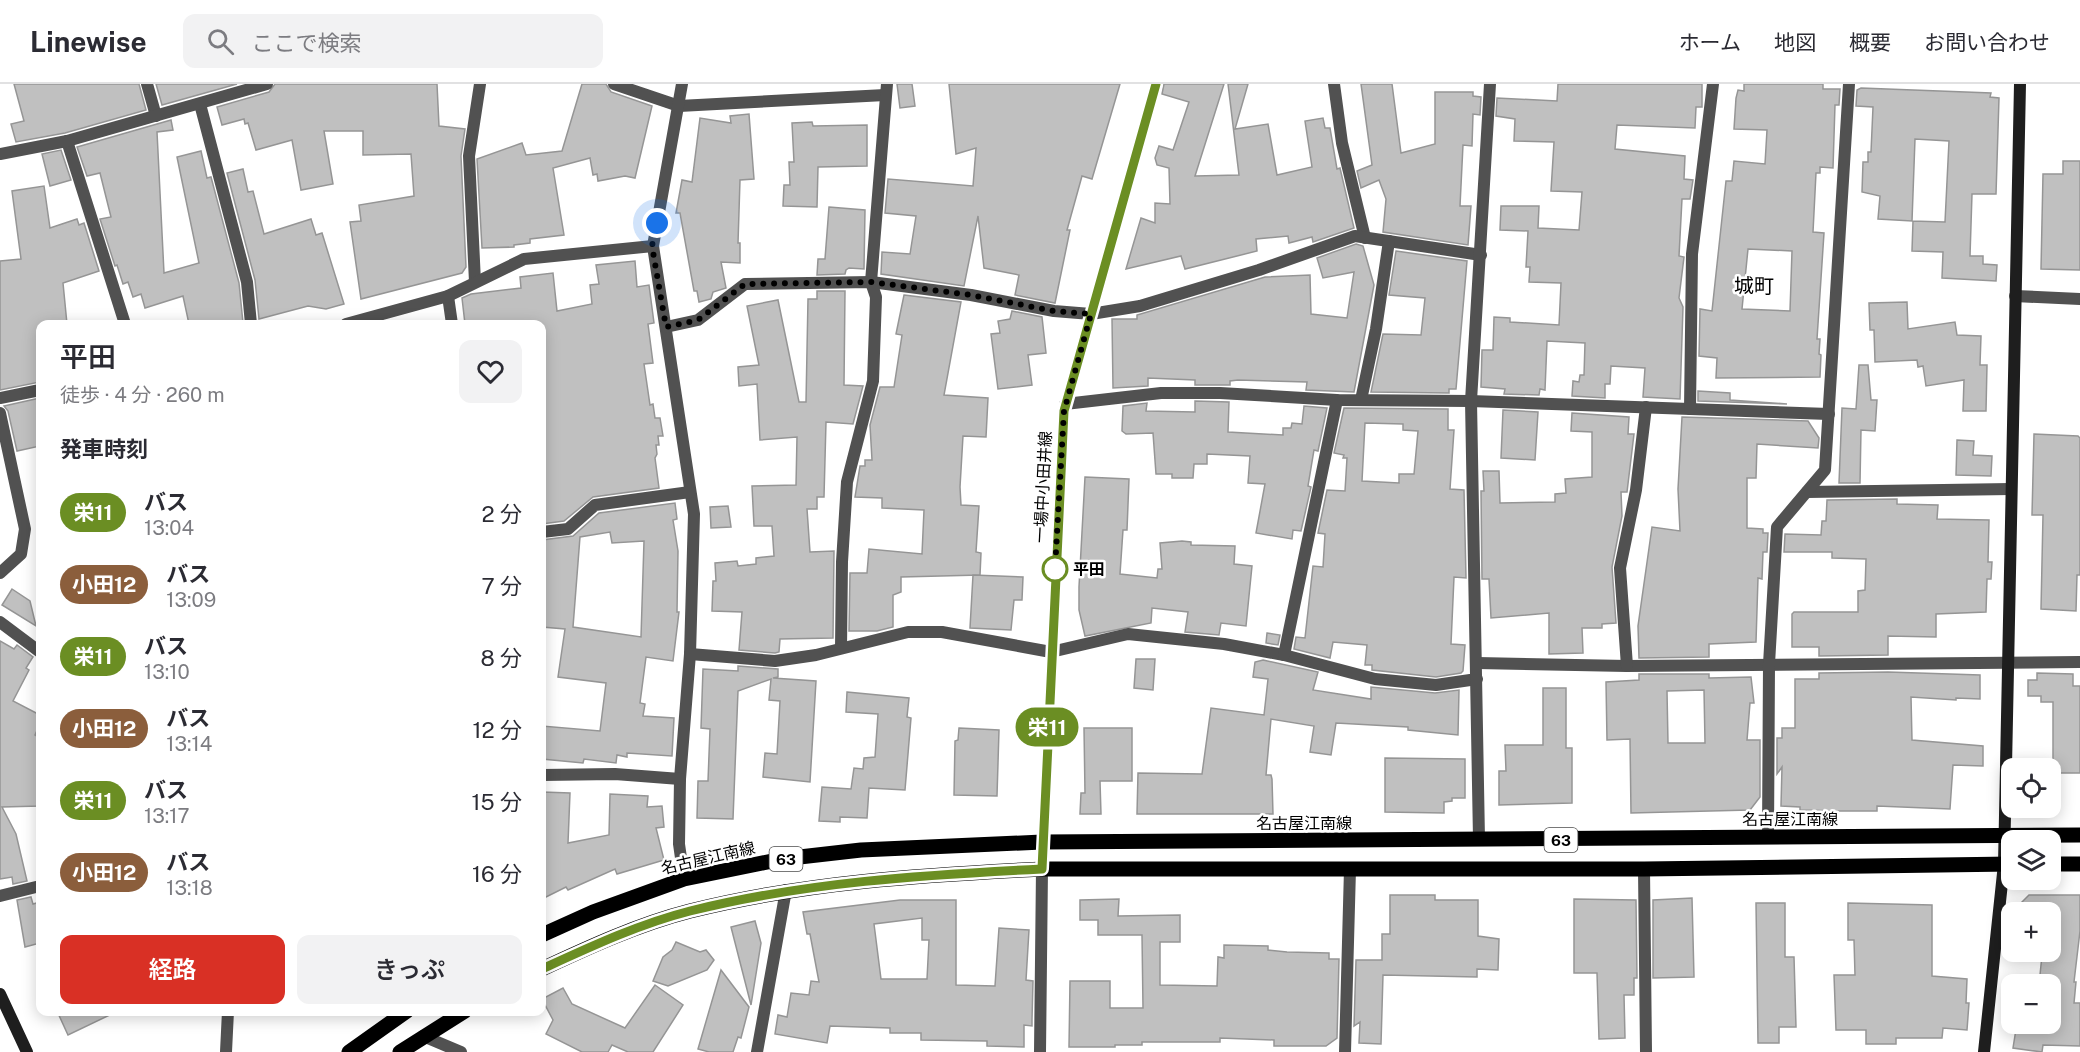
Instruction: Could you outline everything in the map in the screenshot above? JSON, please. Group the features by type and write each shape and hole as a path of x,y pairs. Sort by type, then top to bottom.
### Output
{"main road":[{"name":"名古屋江南線","path":"2061,836 2080,836"},
{"name":"名古屋江南線","path":"546,933 594,912 684,879 782,859 861,850 1042,842 2001,837"},
{"name":"63","path":"546,967 602,942 687,912 786,890 864,880 1042,869 1644,869 2001,864"},
{"path":"2061,864 2080,864"},
{"path":"349,1052 399,1016"},
{"path":"400,1052 457,1016"}],"street":[{"path":"147,84 156,116"},
{"path":"0,154 67,141 267,84"},
{"path":"475,282 469,156 480,84"},
{"path":"614,84 679,106 886,89 871,282 876,297 873,381 847,482 842,562 841,648"},
{"path":"682,84 652,246 694,514 690,654 680,779 679,844 684,879"},
{"name":"一場中小田井線","path":"1042,869 1065,404 1156,84"},
{"path":"1334,84 1342,143 1365,238"},
{"path":"1479,839 1471,401 1490,84"},
{"path":"1690,409 1692,254 1713,84"},
{"path":"1768,837 1769,664 1777,527 1825,470 1849,84"},
{"path":"2003,830 2020,84"},
{"path":"200,104 247,282 251,320"},
{"path":"67,141 124,320"},
{"path":"666,327 698,320 745,284 871,282 971,295 1054,311 1091,314 1140,306 1259,270 1355,236 1481,255"},
{"path":"1361,400 1376,329 1389,241"},
{"path":"361,320 448,296 524,259 652,246"},
{"path":"448,296 451,320"},
{"path":"2016,296 2080,299"},
{"path":"0,398 36,391"},
{"path":"1065,404 1161,393 1829,414"},
{"path":"1284,656 1337,399"},
{"path":"1627,666 1620,568 1636,490 1646,407"},
{"path":"0,413 25,529 21,554 0,573"},
{"path":"1807,492 2011,489"},
{"path":"546,532 568,529 595,506 690,492"},
{"path":"0,622 36,649"},
{"path":"690,654 775,661 816,656 908,632 942,632 1051,652 1128,634 1224,644 1284,656 1375,679 1436,686 1477,680"},
{"path":"1477,663 1627,666 2080,662"},
{"path":"546,775 615,774 680,779"},
{"path":"1040,1052 1042,869"},
{"path":"1345,1052 1350,869"},
{"path":"1644,869 1646,1052"},
{"path":"0,896 36,887"},
{"path":"757,1052 786,890"},
{"path":"1984,1052 2005,890"},
{"path":"0,994 27,1052"},
{"path":"226,1052 228,1016"},
{"path":"423,1036 461,1052"}],"building":[{"path":"14,84 139,84 146,110 65,133 16,142 11,124 24,121"},
{"path":"156,84 237,84 162,105"},
{"path":"275,84 437,84 439,126 465,129 461,156 466,267 462,273 361,299 350,222 361,221 359,205 414,196 411,154 363,155 363,131 324,131 333,184 301,190 292,140 256,150 248,123 245,124 244,119 222,125 217,107 269,92"},
{"path":"582,84 606,84 611,92 652,106 635,178 625,176 598,181 597,174 593,175 590,158 553,168 564,235 530,239 530,243 514,245 514,247 482,248 477,159 522,143 526,155 562,151"},
{"path":"897,84 912,84 915,106 900,108"},
{"path":"949,84 1120,84 1092,179 1082,176 1067,230 1070,230 1055,303 1015,295 1019,275 984,268 978,216 964,286 881,274 882,252 910,254 916,216 885,213 888,179 973,186 976,148 956,154"},
{"path":"1164,84 1224,84 1195,176 1239,175 1228,84 1248,84 1235,129 1268,124 1277,175 1312,167 1305,121 1323,118 1325,128 1330,128 1337,169 1340,168 1354,228 1313,242 1312,237 1289,243 1288,236 1256,239 1257,251 1185,269 1181,256 1126,269 1141,218 1155,223 1155,203 1170,204 1169,168 1157,165 1155,158 1159,146 1173,150 1189,102 1162,94"},
{"path":"1361,84 1392,84 1401,153 1435,144 1435,92 1473,92 1473,96 1481,97 1480,115 1473,114 1472,146 1463,145 1460,206 1471,206 1468,245 1383,232 1386,199 1379,180 1361,188 1357,171 1372,165"},
{"path":"1558,84 1702,84 1702,107 1696,107 1695,128 1617,125 1615,149 1685,156 1684,179 1693,180 1690,199 1682,199 1679,256 1684,257 1679,298 1683,307 1680,399 1643,397 1645,368 1611,366 1610,384 1605,384 1605,398 1572,396 1573,381 1579,382 1580,375 1584,375 1585,343 1547,341 1545,390 1540,389 1539,395 1504,394 1505,389 1481,387 1482,350 1493,350 1494,317 1510,318 1510,322 1559,325 1561,283 1529,282 1530,267 1526,267 1528,231 1500,230 1501,206 1539,206 1538,228 1579,230 1582,192 1551,191 1554,142 1514,141 1515,119 1496,116 1497,98 1557,101"},
{"path":"1744,84 1823,84 1823,89 1840,89 1839,105 1835,105 1833,168 1820,167 1820,173 1816,173 1813,232 1824,233 1817,339 1820,339 1820,377 1716,378 1717,358 1699,356 1700,309 1712,311 1726,181 1732,181 1734,161 1765,164 1767,130 1734,129 1738,90 1744,91","holes":["1748,249 1792,251 1790,311 1742,309"]},
{"path":"1861,88 1991,93 1990,97 1999,98 1996,194 1972,194 1970,256 1983,256 1983,264 1997,265 1996,281 1942,278 1943,252 1912,251 1913,221 1945,222 1949,141 1915,139 1912,221 1878,219 1880,196 1862,192 1863,162 1868,162 1868,152 1871,152 1873,107 1856,106 1857,90"},
{"path":"749,114 754,179 740,180 738,243 740,243 740,263 721,262 726,288 713,292 711,299 699,302 697,291 694,291 680,213 676,213 682,180 692,182 700,118 731,123 730,116"},
{"path":"171,120 173,130 157,132 164,273 199,263 177,157 201,151 207,178 211,177 239,283 243,320 188,320 183,296 145,308 141,294 133,297 128,282 123,284 117,265 115,266 100,219 111,217 100,173 87,176 77,147"},
{"path":"812,122 813,126 867,125 867,166 818,167 817,207 783,206 784,185 790,185 789,162 794,162 792,123"},
{"path":"61,150 71,180 50,186 42,154"},
{"path":"2063,161 2080,161 2080,270 2041,269 2043,174 2063,174"},
{"path":"243,169 248,192 253,191 264,234 311,219 316,235 322,233 344,304 326,309 308,306 259,319 255,280 227,173"},
{"path":"44,186 50,228 77,219 79,225 84,223 99,271 63,283 67,320 36,320 36,383 0,390 0,261 21,259 12,191"},
{"path":"829,207 865,210 864,269 849,268 845,274 817,275 818,259 825,259"},
{"path":"1356,244 1363,246 1374,285 1354,392 1306,390 1307,382 1238,380 1230,381 1230,385 1195,385 1195,380 1148,378 1148,386 1113,388 1112,319 1137,319 1137,315 1265,277 1310,275 1311,314 1347,318 1354,272 1323,278 1317,258"},
{"path":"1396,251 1467,261 1456,389 1449,389 1449,393 1371,392 1383,334 1421,335 1425,298 1389,295"},
{"path":"635,261 637,287 649,285 654,323 648,324 653,363 644,364 650,405 653,404 655,418 660,418 663,436 658,436 659,445 656,445 655,458 659,488 593,497 564,521 546,523 546,320 465,320 462,298 471,294 521,288 520,277 553,273 557,311 592,304 590,285 599,284 596,265"},
{"path":"817,291 845,291 844,385 863,386 853,424 826,422 824,497 817,497 817,509 807,509 810,552 834,551 833,638 780,639 779,652 775,653 739,650 742,612 712,611 713,581 716,581 715,563 737,561 738,566 756,564 756,558 774,556 772,526 754,526 752,486 796,485 797,437 760,440 757,384 739,386 738,367 759,365 747,306 778,300 799,402 806,402 808,299 817,299"},
{"path":"904,295 961,302 944,395 988,398 986,437 963,436 960,487 961,505 979,506 976,552 981,553 980,575 901,577 901,592 893,595 893,627 877,631 849,631 850,573 867,573 869,549 922,554 924,510 882,508 882,498 855,497 860,466 865,466 865,460 872,460 870,425 880,387 894,387 902,335 896,334"},
{"path":"1907,302 1908,329 1955,322 1957,335 1981,336 1980,365 1987,365 1986,411 1963,411 1964,380 1926,386 1923,366 1918,367 1917,360 1875,362 1874,330 1870,330 1869,303"},
{"path":"1012,311 1042,317 1046,353 1028,355 1032,385 998,389 991,334 1000,333 998,321 1010,319"},
{"path":"1859,365 1868,365 1871,400 1877,400 1875,431 1861,430 1860,483 1839,483 1842,408 1856,409"},
{"path":"1698,391 1730,393 1730,400 1787,404 1698,401"},
{"path":"36,399 36,447 17,451 8,411 4,406"},
{"path":"1195,401 1229,402 1228,432 1283,435 1283,428 1291,428 1292,423 1302,424 1304,406 1327,408 1318,451 1314,450 1308,486 1311,487 1301,531 1293,530 1292,539 1256,533 1265,484 1248,483 1250,456 1207,454 1207,464 1194,464 1193,478 1172,478 1172,474 1156,474 1153,433 1126,434 1122,431 1123,406 1147,403 1146,411 1195,412"},
{"path":"1344,408 1448,409 1448,430 1454,430 1450,489 1464,490 1466,578 1454,577 1451,644 1465,645 1461,673 1436,677 1372,670 1372,665 1365,665 1367,645 1333,642 1330,658 1294,649 1296,637 1305,638 1313,566 1323,567 1325,534 1318,533 1327,490 1345,491 1347,458 1334,453","holes":["1365,423 1403,424 1403,430 1418,431 1414,474 1399,474 1399,483 1362,481"]},
{"path":"1503,410 1538,412 1535,460 1501,458"},
{"path":"1572,413 1629,417 1628,434 1634,434 1627,492 1621,492 1622,516 1612,567 1616,623 1602,624 1602,628 1582,628 1583,653 1549,654 1549,613 1491,618 1489,579 1482,579 1481,491 1484,491 1483,471 1499,471 1500,503 1555,502 1555,494 1566,493 1565,479 1592,477 1592,432 1571,431"},
{"path":"1682,417 1808,421 1819,438 1818,448 1757,444 1756,478 1747,478 1747,528 1763,529 1763,533 1768,533 1767,552 1763,552 1762,579 1758,578 1756,642 1709,644 1709,657 1639,658 1638,626 1652,527 1680,531 1678,489"},
{"path":"2034,434 2078,436 2080,438 2080,575 2077,575 2076,611 2041,609 2043,515 2032,515"},
{"path":"1957,440 1974,441 1973,455 1992,456 1991,476 1956,475"},
{"path":"1085,477 1129,479 1127,530 1123,530 1120,574 1157,578 1158,569 1162,569 1160,543 1182,541 1191,542 1191,545 1235,546 1234,564 1252,566 1246,626 1221,623 1219,635 1185,632 1188,612 1152,608 1151,623 1085,636 1079,610 1079,587"},
{"path":"1897,499 1897,504 1938,505 1937,519 1989,520 1988,562 1992,562 1991,579 1987,579 1986,612 1936,614 1936,637 1888,636 1888,655 1819,656 1819,647 1792,647 1792,614 1794,612 1858,612 1858,591 1865,590 1866,559 1832,558 1832,552 1784,552 1785,534 1821,535 1822,521 1826,521 1827,500"},
{"path":"675,503 677,519 673,520 678,551 677,612 679,612 673,661 646,657 640,703 645,704 643,716 674,718 672,756 627,753 627,757 617,755 616,763 584,759 583,763 546,759 546,726 600,731 606,683 558,677 565,629 546,627 546,539 573,536 599,513","holes":["610,532 612,543 644,541 641,637 573,627 580,537"]},
{"path":"728,506 731,527 711,528 710,507"},
{"path":"973,575 1023,577 1022,600 1014,600 1011,630 970,628"},
{"path":"12,589 30,601 36,626 2,605"},
{"path":"1267,633 1280,635 1278,645 1266,643"},
{"path":"0,641 14,649 17,645 33,657 26,668 29,670 13,701 36,713 36,806 2,807 16,834 27,881 13,884 12,877 0,879"},
{"path":"1136,659 1155,659 1153,690 1134,688"},
{"path":"1263,660 1318,672 1313,690 1371,699 1371,687 1435,693 1459,690 1458,735 1408,730 1408,727 1336,723 1331,755 1310,752 1314,726 1271,719 1266,775 1271,775 1272,779 1273,814 1137,814 1138,773 1202,774 1211,708 1264,715 1268,679 1253,677 1255,662"},
{"path":"738,666 778,669 778,677 773,678 816,681 810,782 763,777 765,753 777,754 780,701 769,700 771,679 738,691 733,819 697,818 698,781 708,781 710,729 701,728 703,669 738,671"},
{"path":"1888,672 1980,675 1980,699 1911,697 1912,740 1983,746 1983,766 1953,765 1950,809 1877,806 1877,811 1839,811 1800,810 1800,807 1781,806 1782,767 1777,774 1777,738 1782,738 1782,728 1795,728 1795,679 1819,679 1819,673"},
{"path":"2037,673 2073,674 2073,686 2080,686 2080,773 2061,773 2061,758 2053,758 2053,702 2041,702 2041,696 2028,696 2028,680 2037,680"},
{"path":"1639,674 1709,674 1709,678 1751,677 1754,703 1750,703 1747,740 1760,740 1760,797 1750,810 1631,813 1630,739 1607,740 1606,682 1639,680","holes":["1704,690 1705,743 1668,743 1667,691"]},
{"path":"1543,688 1566,688 1566,748 1572,748 1572,803 1499,805 1499,771 1506,771 1505,745 1543,745"},
{"path":"847,692 909,698 907,717 911,718 905,790 869,788 867,818 840,817 840,822 819,821 822,787 851,789 854,768 863,769 864,758 875,757 878,714 846,712"},
{"path":"959,728 999,730 997,796 954,795 955,741 958,740"},
{"path":"1084,728 1132,728 1132,781 1100,781 1101,814 1080,814 1081,793 1085,793"},
{"path":"1385,758 1465,759 1465,798 1452,798 1452,801 1444,802 1444,813 1385,812"},
{"path":"546,792 570,793 568,843 609,835 610,794 648,796 647,807 662,806 664,827 656,828 664,860 617,874 615,869 568,890 566,887 546,897"},
{"path":"1390,895 1435,895 1435,900 1478,900 1478,936 1499,939 1498,970 1477,969 1477,977 1383,975 1381,1044 1359,1043 1360,1022 1354,1026 1356,960 1382,960 1382,934 1390,934"},
{"path":"2029,895 2080,895 2080,931 2074,1003 2080,1003 2080,1046 2043,1045 2042,1052 2013,1048 2015,1034 2061,1034 2061,974 2040,974 2041,962 2061,962 2061,902 2022,902"},
{"path":"31,897 33,904 36,903 36,944 25,947 17,900"},
{"path":"1692,898 1694,977 1653,978 1653,900"},
{"path":"1119,899 1118,916 1180,915 1180,942 1160,942 1160,985 1217,986 1218,957 1224,958 1224,945 1268,946 1268,950 1329,953 1329,959 1339,959 1337,1038 1326,1046 1274,1046 1274,1040 1220,1038 1220,1042 1142,1042 1142,1045 1115,1045 1115,1047 1069,1047 1070,981 1110,981 1110,1008 1143,1008 1142,935 1098,935 1098,920 1080,920 1080,900"},
{"path":"1574,899 1636,900 1637,978 1634,978 1634,995 1624,995 1625,1038 1599,1039 1597,973 1574,973"},
{"path":"900,900 956,900 956,985 995,986 999,928 1029,930 1026,980 1033,981 1032,1026 1024,1025 1024,1047 987,1046 987,1041 921,1040 921,1033 890,1033 890,1028 830,1026 827,1043 775,1034 778,1015 787,1017 791,993 809,995 811,981 819,982 810,934 807,934 803,912","holes":["922,918 922,940 929,940 927,979 881,979 874,924"]},
{"path":"1756,903 1785,903 1785,957 1794,957 1796,1027 1779,1027 1779,1043 1758,1043"},
{"path":"1848,903 1932,905 1932,976 1967,979 1966,1003 1969,1003 1967,1030 1943,1028 1942,1038 1896,1038 1896,1044 1866,1044 1866,1030 1836,1030 1834,975 1855,975 1854,940 1848,940"},
{"path":"755,921 761,943 751,1005 731,927"},
{"path":"676,942 700,952 706,950 714,960 707,970 668,986 653,981 663,957 672,950"},
{"path":"721,970 749,1007 741,1038 738,1037 733,1052 709,1052 698,1049"},
{"path":"655,985 683,1005 653,1052 628,1052 612,1045 608,1052 582,1052 546,1034 553,1020 546,1007 546,997 563,988 572,1004 625,1028"},
{"path":"59,1016 108,1016 68,1035"}],"bus line":[{"name":"栄11","path":"546,967 602,942 687,912 786,890 864,880 1042,869 1046,747 1064,411 1156,84"}],"place":[{"name":"平田","path":"1055,569"}],"district":[{"name":"城町","path":"1754,286"}],"route":[{"path":"657,223 652,246 666,327 698,320 745,284 871,282 971,295 1054,311 1091,314 1064,411 1055,569"}]}
